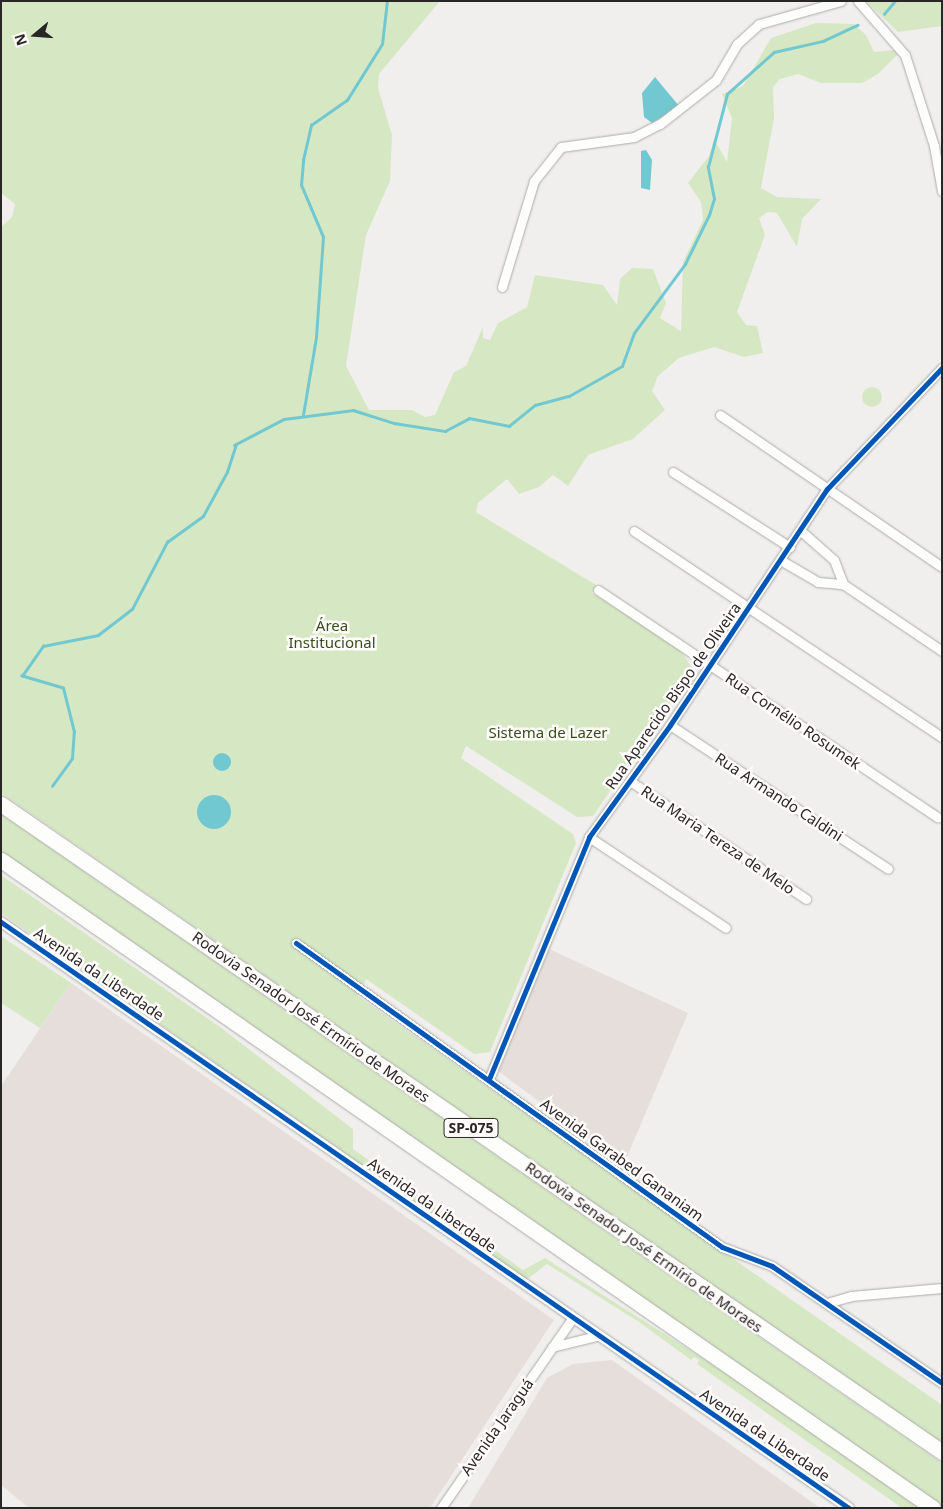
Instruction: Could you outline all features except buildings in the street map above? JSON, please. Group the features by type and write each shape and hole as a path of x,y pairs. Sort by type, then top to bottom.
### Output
{"highway":[{"name":"Rodovia Senador José Ermírio de Moraes","path":"1,804 942,1452"},
{"path":"1,860 934,1508"}],"street":[{"path":"502,287 534,181 561,147 634,137 660,124 716,80 738,44 759,24 841,1"},
{"path":"858,1 906,55 934,146 941,185"},
{"name":"Rua Aparecido Bispo de Oliveira","path":"489,1079 589,837 670,725 801,532 827,490 942,368"},
{"path":"720,415 942,567"},
{"path":"673,472 790,547"},
{"path":"634,531 942,737"},
{"path":"801,532 834,560 843,584"},
{"path":"782,560 818,582 843,584 942,652"},
{"name":"Rua Cornélio Rosumek","path":"598,590 938,818"},
{"name":"Rua Armando Caldini","path":"670,725 888,869"},
{"name":"Rua Maria Tereza de Melo","path":"630,781 806,899"},
{"path":"589,837 726,928"},
{"name":"Avenida da Liberdade","path":"1,922 571,1320 849,1508"},
{"name":"Avenida Garabed Gananiam","path":"296,943 722,1247 764,1261 942,1382"},
{"path":"827,1303 851,1296 942,1288"},
{"name":"Avenida Jaraguá","path":"441,1508 571,1320"},
{"path":"552,1347 596,1336"}],"shaded area":[{"path":"549,949 688,1013 624,1164 498,1071"},
{"path":"71,983 554,1320 430,1508 29,1508 1,1485 1,1086"},
{"path":"612,1360 820,1508 468,1508 547,1378 573,1364"}],"green space":[{"path":"1,1 440,1 379,74 378,88 392,135 390,181 366,235 346,366 369,410 412,410 425,417 435,415 454,372 466,366 483,327 483,338 490,340 498,323 527,307 535,275 603,285 617,305 620,279 632,268 653,269 666,303 660,318 681,331 683,262 703,220 701,202 688,183 709,156 714,139 727,162 732,118 722,94 743,86 771,38 816,23 854,24 866,35 874,52 895,50 897,55 878,74 862,83 821,83 798,74 780,79 773,87 774,118 761,188 777,197 821,199 802,219 797,247 777,213 768,212 759,218 765,235 737,312 746,325 757,326 763,353 744,357 714,347 679,358 658,376 652,391 665,410 633,439 588,455 568,486 553,475 539,487 519,494 507,479 478,503 476,512 596,585 592,593 680,649 693,670 593,816 577,817 466,746 461,758 573,834 576,843 490,1052 474,1054 366,979 358,996 942,1405 942,1444 1,793 1,227 12,217 15,204 1,193"},
{"path":"866,1 942,1 942,26 898,32"},
{"path":"868,387 876,387 882,393 882,401 876,407 868,407 862,401 862,393"},
{"path":"1,814 942,1463 942,1506 1,854"},
{"path":"1,875 220,1027 353,1129 353,1149 523,1270 545,1258 729,1375 919,1508 902,1508 697,1364 699,1360 694,1357 691,1360 639,1322 547,1264 526,1280 1,913"},
{"path":"1,936 71,983 40,1028 1,1003"}],"water":[{"path":"655,77 679,106 652,123 644,117 642,93"},
{"path":"646,150 652,160 650,190 641,188 641,151"},
{"path":"222,753 228,756 231,762 228,768 222,771 216,768 213,762 216,756"},
{"path":"214,795 226,800 231,812 226,824 214,829 202,824 197,812 202,800"}],"waterway":[{"path":"303,415 316,337 323,237 301,185 303,160 311,125 347,100 382,44 387,1"},
{"path":"884,14 895,1"},
{"path":"234,445 284,419 353,410 394,423 445,431 469,418 509,426 535,405 569,396 622,366 634,333 685,264 709,215 714,199 708,167 727,94 774,52 823,41 858,25"},
{"path":"52,786 72,758 74,732 63,688 22,676 43,646 98,635 132,609 167,542 203,516 227,472 236,444"}],"cycle path":[{"path":"489,1079 589,837 670,725 827,489 942,368"},
{"path":"1,922 849,1508"},
{"path":"296,943 722,1247 772,1266 942,1383"}],"park label":[{"name":"Área Institucional","path":"332,634"},
{"name":"Sistema de Lazer","path":"548,733"}]}
